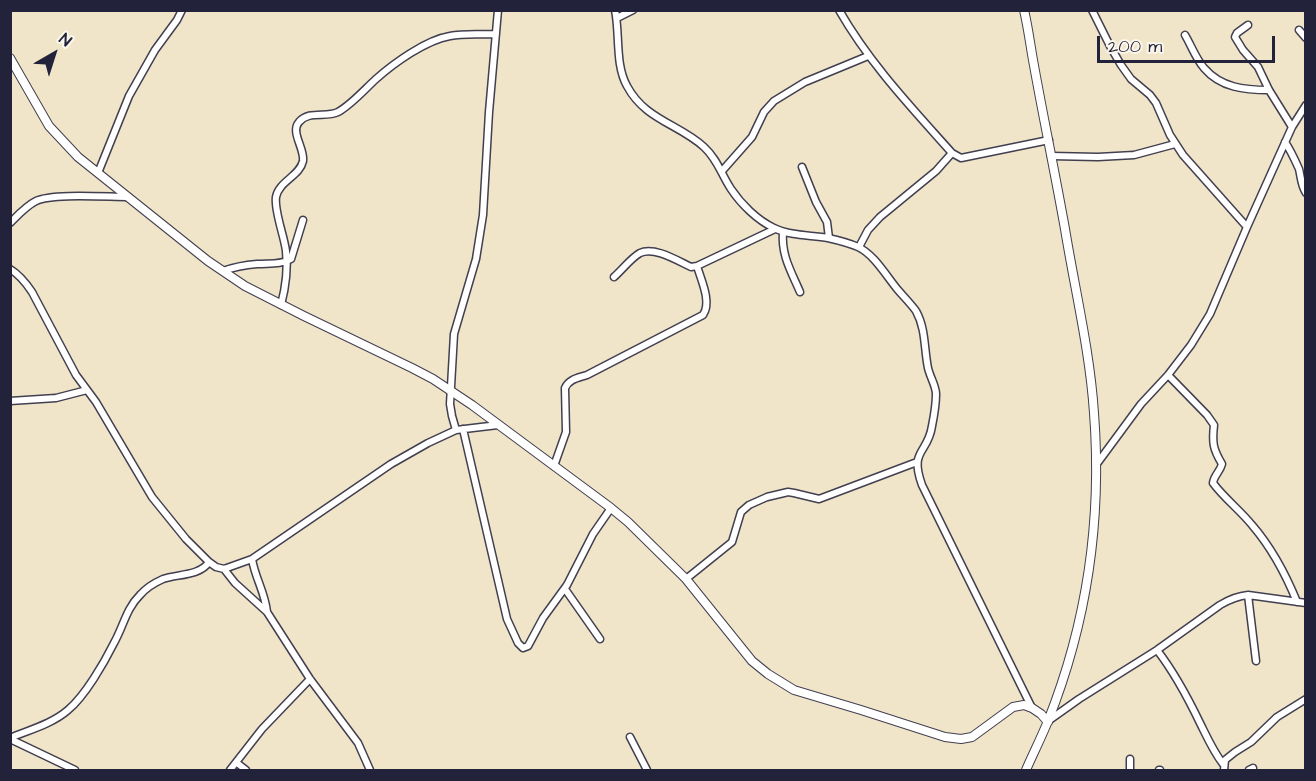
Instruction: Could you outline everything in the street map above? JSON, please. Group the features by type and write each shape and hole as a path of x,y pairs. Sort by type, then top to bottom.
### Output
{"main road":[{"path":"1024,10 1090,378 1096,465 1094,527 1088,575 1074,641 1048,722 1026,771"},
{"path":"10,58 49,126 78,157 127,197 199,254 245,286 412,368 451,392 611,508 686,579 752,661 768,674 794,690 961,740 972,737 1013,707 1024,705 1032,708 1048,722"}],"street":[{"path":"98,173 129,96 155,50 182,10"},
{"path":"498,10 483,215 476,260 454,334 451,392 452,416 459,429 507,618 518,644 523,648 528,646 543,618 565,589 593,534 611,508"},
{"path":"615,10 621,71 633,96 646,110 689,135 704,147 714,157 730,188 744,205 766,224 783,231 828,238 859,247 868,253 915,310 924,332 928,369 936,393 932,428 930,436 919,453 918,473 1032,708"},
{"path":"617,18 633,10"},
{"path":"839,10 851,32 879,71 952,153 961,158 1049,140"},
{"path":"1092,10 1121,65 1131,79 1156,103 1175,144 1247,227"},
{"path":"1248,25 1235,37 1258,67 1292,127"},
{"path":"1299,30 1305,38"},
{"path":"281,304 287,272 286,252 276,203 279,189 302,164 303,157 296,131 297,124 310,115 336,113 395,63 438,39 452,35 496,34"},
{"path":"1185,34 1203,67 1223,84 1244,90 1269,90"},
{"path":"722,171 752,137 764,112 774,101 806,82 868,56"},
{"path":"1096,465 1141,404 1168,375 1191,345 1210,314 1285,142 1305,105"},
{"path":"1285,142 1299,169 1305,193"},
{"path":"1052,156 1134,155 1175,144"},
{"path":"859,247 868,231 880,217 936,171 952,153"},
{"path":"802,167 827,222 828,238"},
{"path":"10,223 24,209 38,200 61,196 127,197"},
{"path":"223,271 259,264 285,263 294,254 303,220"},
{"path":"614,277 639,254 651,251 691,267 697,266 775,229"},
{"path":"783,231 784,254 800,292"},
{"path":"554,466 566,432 565,388 567,384 703,315 706,311 706,297 697,266"},
{"path":"10,269 18,273 32,292 75,375 96,402 152,497 186,539 208,562 216,567 224,569 252,559 391,464 428,443 459,429 498,425"},
{"path":"1168,375 1207,414 1214,425 1212,438 1214,448 1222,464 1213,483 1253,526 1276,560 1297,602"},
{"path":"10,401 56,398 87,390"},
{"path":"686,579 732,542 741,513 749,505 767,497 788,492 819,499 917,462"},
{"path":"252,559 266,598 267,612"},
{"path":"10,739 51,721 75,703 102,664 116,640 129,608 140,594 162,580 203,569 208,562"},
{"path":"224,569 235,583 267,612 310,679 358,743 370,771"},
{"path":"565,589 600,639"},
{"path":"1248,595 1256,661"},
{"path":"1048,722 1231,598 1248,595 1305,603"},
{"path":"1157,650 1177,681 1224,767"},
{"path":"230,771 262,729 310,679"},
{"path":"1224,767 1224,760 1256,738 1277,717 1305,699"},
{"path":"630,737 648,771"},
{"path":"10,739 75,771"},
{"path":"1130,759 1130,771"},
{"path":"237,763 246,771"}]}
